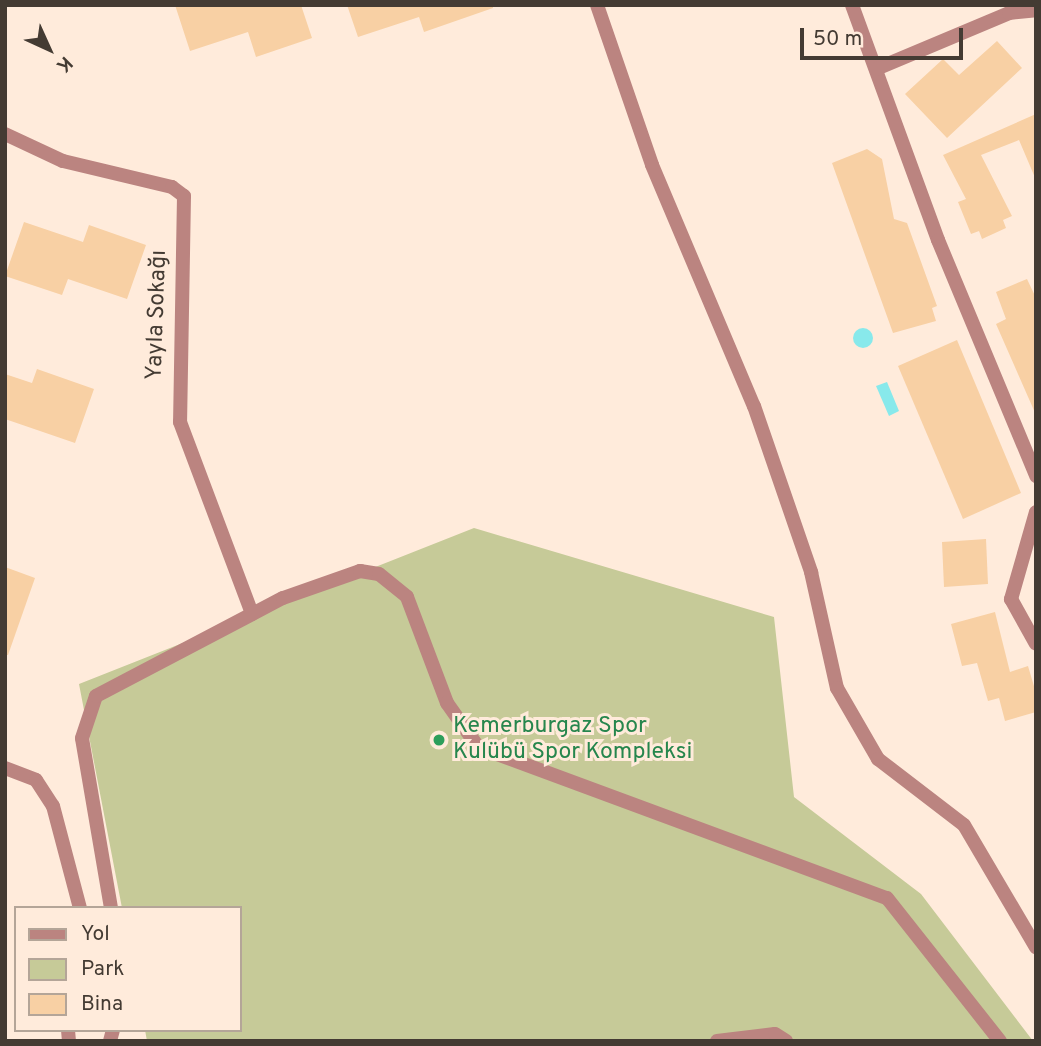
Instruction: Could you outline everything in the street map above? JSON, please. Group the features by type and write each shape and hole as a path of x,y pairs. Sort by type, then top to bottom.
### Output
{"street":[{"path":"597,5 652,165 754,406 811,572 837,688 878,759 964,825 1036,947"},
{"path":"852,5 943,253 1036,476"},
{"path":"876,69 1009,13 1036,10"},
{"name":"Yayla Sokağı","path":"5,134 63,161 172,187 184,196 180,422 252,614"},
{"path":"1036,512 1011,599 1036,644"},
{"path":"111,906 82,737 88,711 108,685 252,614 360,571 379,574 407,597 447,704 478,747 887,898 1000,1041"},
{"path":"5,768 36,780 53,806 79,906"},
{"path":"717,1041 775,1034 786,1041"}],"green space":[{"name":"Kemerburgaz Spor Kulübü Spor Kompleksi","path":"474,528 774,617 794,797 921,894 1033,1041 147,1041 145,1032 242,1032 242,906 122,906 79,684"}],"water":[{"path":"863,328 870,331 873,338 870,345 863,348 856,345 853,338 856,331"},
{"path":"887,382 899,411 889,416 876,386"}],"building":[{"path":"175,5 301,5 312,38 256,57 248,32 190,51"},
{"path":"347,5 493,5 493,8 424,32 419,17 358,37"},
{"path":"997,41 1022,68 947,138 905,94 943,59 959,75"},
{"path":"1036,114 1036,180 1019,140 981,155 1012,216 1003,220 1006,228 982,239 979,231 971,234 958,202 966,199 943,155"},
{"path":"867,149 882,159 894,219 907,223 937,306 932,308 936,321 893,333 832,163"},
{"path":"24,222 83,242 89,225 146,245 127,299 68,279 62,295 5,276"},
{"path":"1027,279 1036,298 1036,415 996,324 1006,319 996,292"},
{"path":"957,340 1021,493 963,519 898,366"},
{"path":"37,369 94,389 75,443 5,419 5,374 32,383"},
{"path":"986,539 988,584 944,587 942,542"},
{"path":"5,567 35,578 8,655 5,655"},
{"path":"995,612 1010,672 1028,666 1036,693 1036,712 1005,721 999,698 988,701 977,663 962,666 951,624"}],"place":[{"name":"Kemerburgaz Spor Kulübü Spor Kompleksi","path":"439,740"}]}
